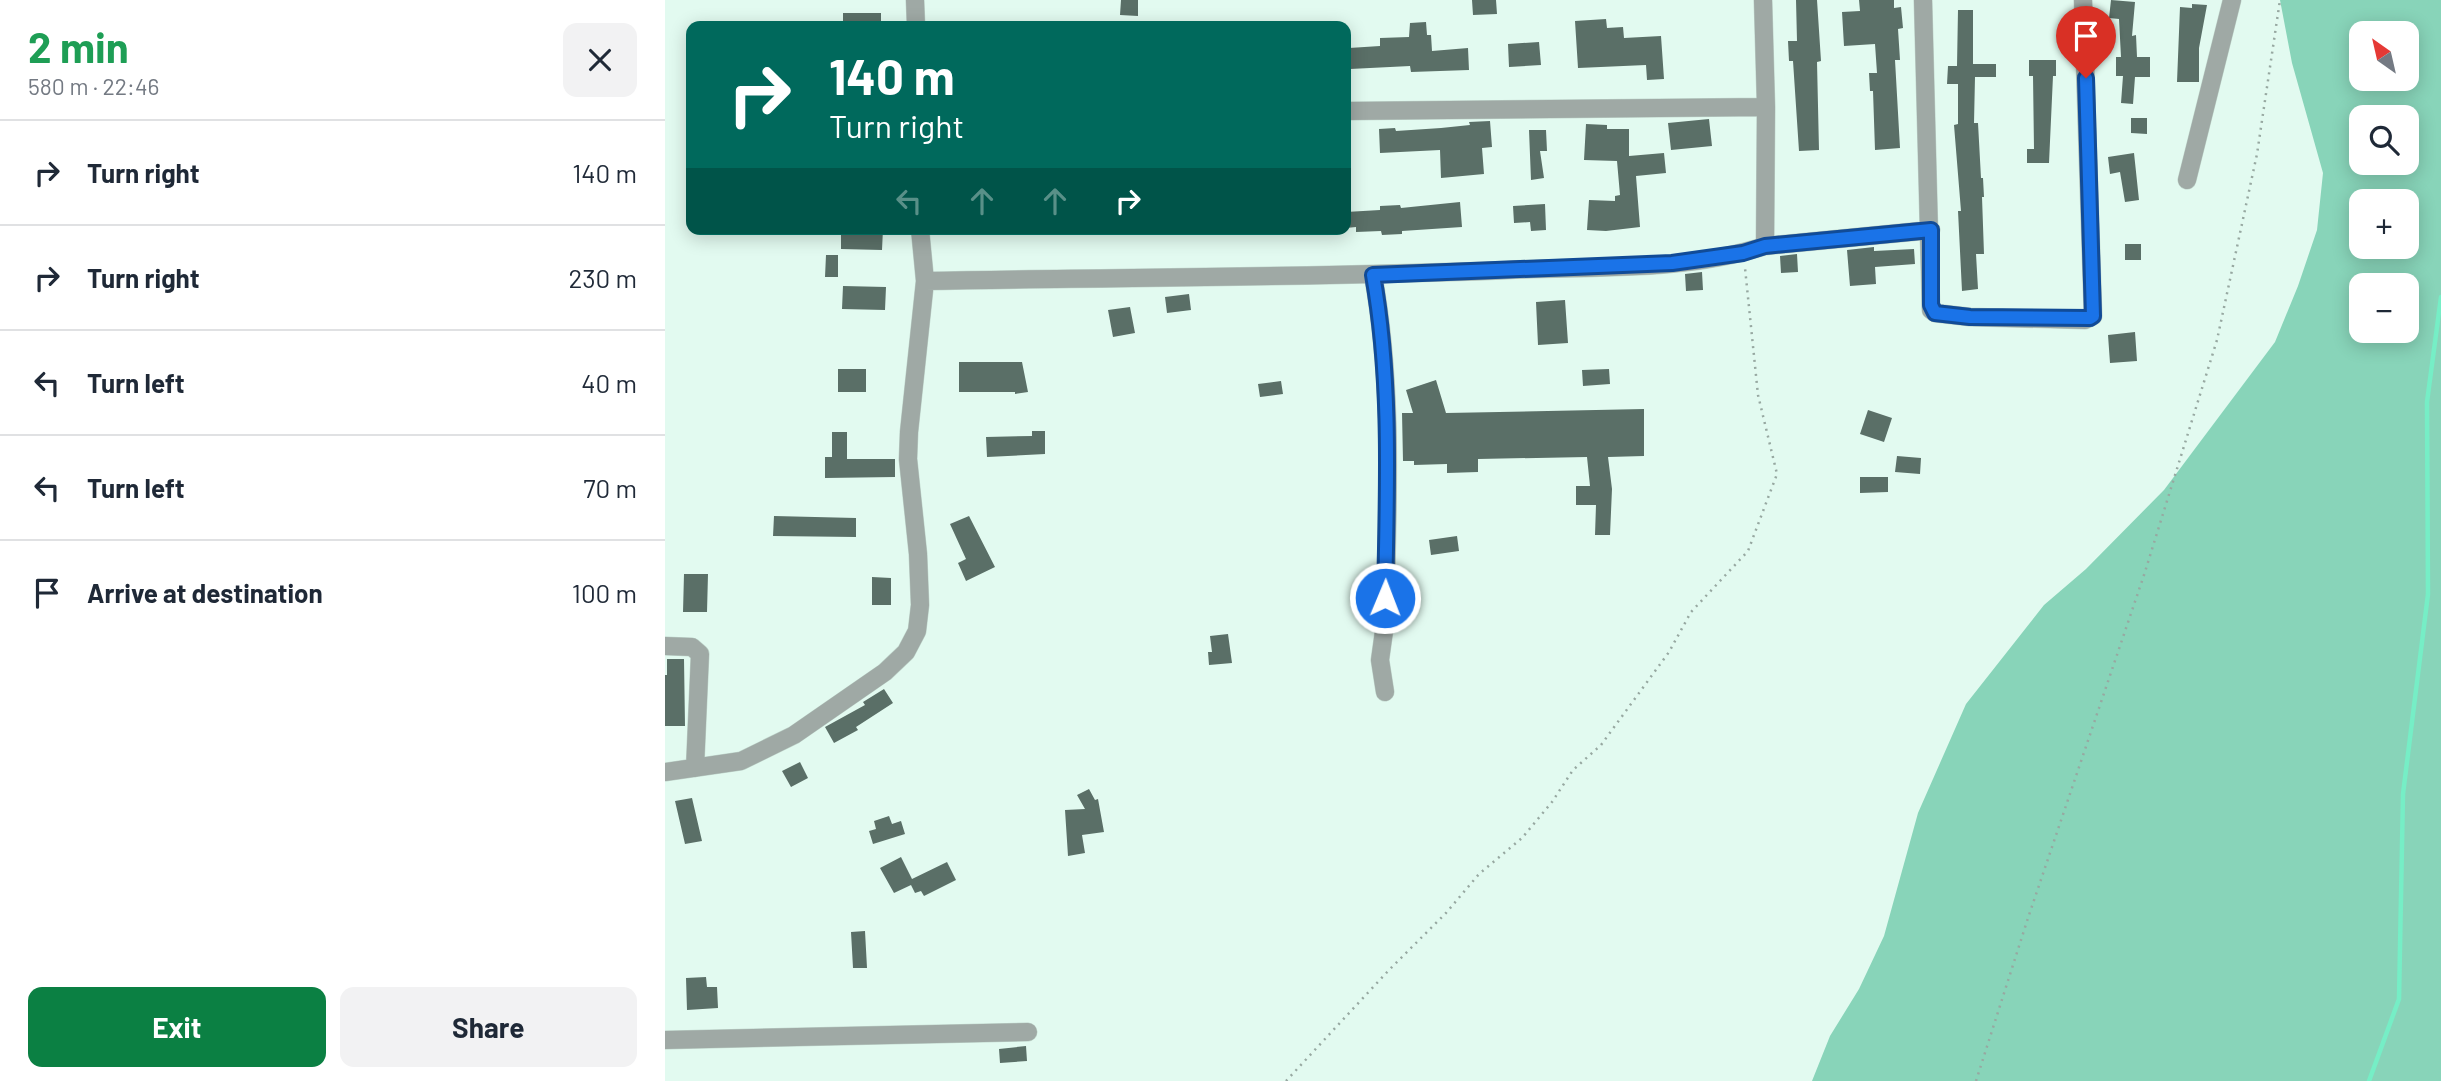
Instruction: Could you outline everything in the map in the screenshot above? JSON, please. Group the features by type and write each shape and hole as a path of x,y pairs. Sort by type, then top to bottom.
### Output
{"street":[{"path":"915,0 916,21"},
{"path":"1763,0 1766,107 1765,246"},
{"path":"1923,0 1931,305 1935,313 1970,317 2085,320 2093,316 2083,0"},
{"path":"2187,180 2232,0"},
{"path":"1351,111 1766,107"},
{"path":"925,281 1373,275 1655,264 1743,253 1765,246 1931,230"},
{"path":"665,772 741,761 794,735 885,672 906,652 917,631 920,605 918,554 908,445 925,281 921,235"},
{"path":"1373,275 1380,314 1386,388 1385,624 1380,660 1385,692"},
{"path":"665,646 692,647 700,654 695,768"},
{"path":"665,1041 1028,1032"}],"path":[{"path":"1976,1081 2144,575 2217,340 2257,154 2280,0"},
{"path":"1286,1081 1446,913 1479,874 1522,838 1552,802 1573,770 1601,745 1669,652 1691,612 1748,551 1777,474 1758,395 1743,253"}],"green space":[{"path":"2280,0 2441,0 2441,1081 1812,1081 1830,1036 1859,989 1884,936 1918,813 1966,704 2044,605 2086,569 2164,490 2275,342 2317,230 2323,173 2292,63"}],"building":[{"path":"1121,0 1138,0 1138,16 1120,15"},
{"path":"1472,0 1496,0 1497,14 1473,15"},
{"path":"1796,0 1817,0 1821,61 1817,62 1819,150 1799,151 1793,61 1789,61 1788,41 1797,41"},
{"path":"1859,0 1894,0 1894,8 1901,7 1903,28 1898,29 1900,60 1895,60 1900,148 1875,150 1873,91 1870,91 1869,73 1877,73 1875,44 1844,46 1842,12 1860,11"},
{"path":"2111,0 2135,2 2132,36 2136,35 2137,57 2150,57 2150,77 2135,77 2133,104 2121,103 2123,76 2116,76 2116,57 2121,57 2119,19 2109,18"},
{"path":"2192,4 2207,5 2199,48 2199,82 2177,82 2180,7 2192,8"},
{"path":"1958,10 1973,10 1973,64 1996,64 1996,77 1975,77 1974,123 1978,123 1983,178 1984,254 1976,254 1978,289 1962,291 1958,211 1961,211 1954,125 1958,124 1958,84 1947,84 1948,66 1957,66"},
{"path":"843,13 881,13 881,21 843,21"},
{"path":"1606,19 1607,28 1623,27 1624,38 1661,36 1664,79 1647,80 1646,65 1578,68 1575,21"},
{"path":"1426,22 1427,35 1431,35 1432,51 1468,48 1469,70 1411,72 1410,66 1351,69 1351,48 1380,46 1380,38 1409,37 1410,23"},
{"path":"1539,42 1541,65 1509,67 1508,44"},
{"path":"2029,60 2056,60 2049,163 2027,163 2027,149 2034,149 2033,76 2029,76"},
{"path":"2131,118 2147,118 2147,134 2131,133"},
{"path":"1709,119 1712,146 1671,150 1668,123"},
{"path":"1490,121 1492,147 1482,148 1484,174 1441,178 1440,150 1380,153 1379,129 1395,128 1396,131 1441,128"},
{"path":"1586,124 1607,125 1607,129 1629,129 1629,156 1664,153 1666,173 1636,176 1640,227 1587,230 1589,200 1615,201 1615,196 1620,195 1617,161 1584,160"},
{"path":"1529,130 1546,130 1547,151 1540,151 1544,178 1531,180"},
{"path":"2134,153 2139,200 2125,202 2120,172 2110,174 2108,157"},
{"path":"1460,202 1462,227 1382,235 1381,231 1356,232 1356,227 1351,228 1351,212 1380,210 1380,206 1400,205 1401,208"},
{"path":"1545,204 1546,230 1531,231 1530,222 1514,223 1513,206"},
{"path":"841,235 883,235 882,250 841,249"},
{"path":"2125,244 2141,244 2141,260 2125,260"},
{"path":"1874,247 1874,251 1914,249 1915,264 1875,267 1876,284 1850,286 1847,250"},
{"path":"1797,254 1798,272 1781,273 1780,256"},
{"path":"826,255 838,255 838,277 825,277"},
{"path":"1702,272 1703,290 1686,291 1685,274"},
{"path":"843,286 886,287 885,310 842,309"},
{"path":"1189,294 1191,310 1167,313 1165,297"},
{"path":"1565,300 1568,343 1538,345 1536,302"},
{"path":"1130,307 1135,333 1113,337 1108,310"},
{"path":"2135,332 2137,361 2110,363 2108,335"},
{"path":"959,362 1022,362 1028,392 959,392"},
{"path":"838,369 866,369 866,392 838,392"},
{"path":"1609,369 1610,384 1583,386 1582,370"},
{"path":"1436,380 1446,413 1644,409 1644,456 1608,457 1612,489 1610,535 1595,535 1596,505 1576,505 1576,486 1590,486 1587,457 1478,459 1478,472 1447,473 1447,464 1414,465 1414,461 1403,461 1402,413 1413,413 1406,390"},
{"path":"1281,381 1283,394 1260,397 1258,384"},
{"path":"1868,410 1892,418 1884,442 1860,434"},
{"path":"1032,431 1045,431 1045,454 987,457 986,437 1032,436"},
{"path":"832,432 847,432 847,459 895,459 895,477 825,478 825,457 832,457"},
{"path":"1897,456 1921,458 1920,474 1895,472"},
{"path":"1860,477 1888,477 1888,492 1860,493"},
{"path":"774,516 856,518 856,537 773,536"},
{"path":"969,516 995,567 966,581 958,563 966,559 950,524"},
{"path":"1457,536 1459,551 1431,555 1429,540"},
{"path":"684,574 708,574 707,612 683,612"},
{"path":"872,577 891,578 891,605 872,605"},
{"path":"1228,634 1232,663 1209,665 1208,652 1212,652 1210,636"},
{"path":"667,659 684,659 685,726 665,726"},
{"path":"884,689 893,703 856,727 858,730 834,743 825,727 865,705 863,702"},
{"path":"800,762 808,778 791,787 782,771"},
{"path":"1089,789 1095,800 1098,799 1104,832 1082,835 1085,853 1068,856 1065,810 1085,809 1077,795"},
{"path":"692,798 702,841 685,844 675,801"},
{"path":"889,816 892,824 901,821 905,834 873,844 869,831 876,829 874,821"},
{"path":"901,857 912,879 947,862 956,880 924,896 921,891 915,893 911,885 894,893 880,868"},
{"path":"865,931 867,968 853,968 851,932"},
{"path":"706,977 707,987 717,987 718,1008 687,1010 686,978"},
{"path":"1026,1046 1027,1061 1000,1063 999,1049"}],"waterway":[{"path":"2369,1081 2399,999 2403,794 2428,594 2427,402 2441,297"}],"route":[{"path":"1385,598 1386,388 1380,314 1373,275 1655,264 1743,253 1765,246 1931,230 1931,310 1935,313 1970,317 2085,320 2093,316 2086,78"}]}
